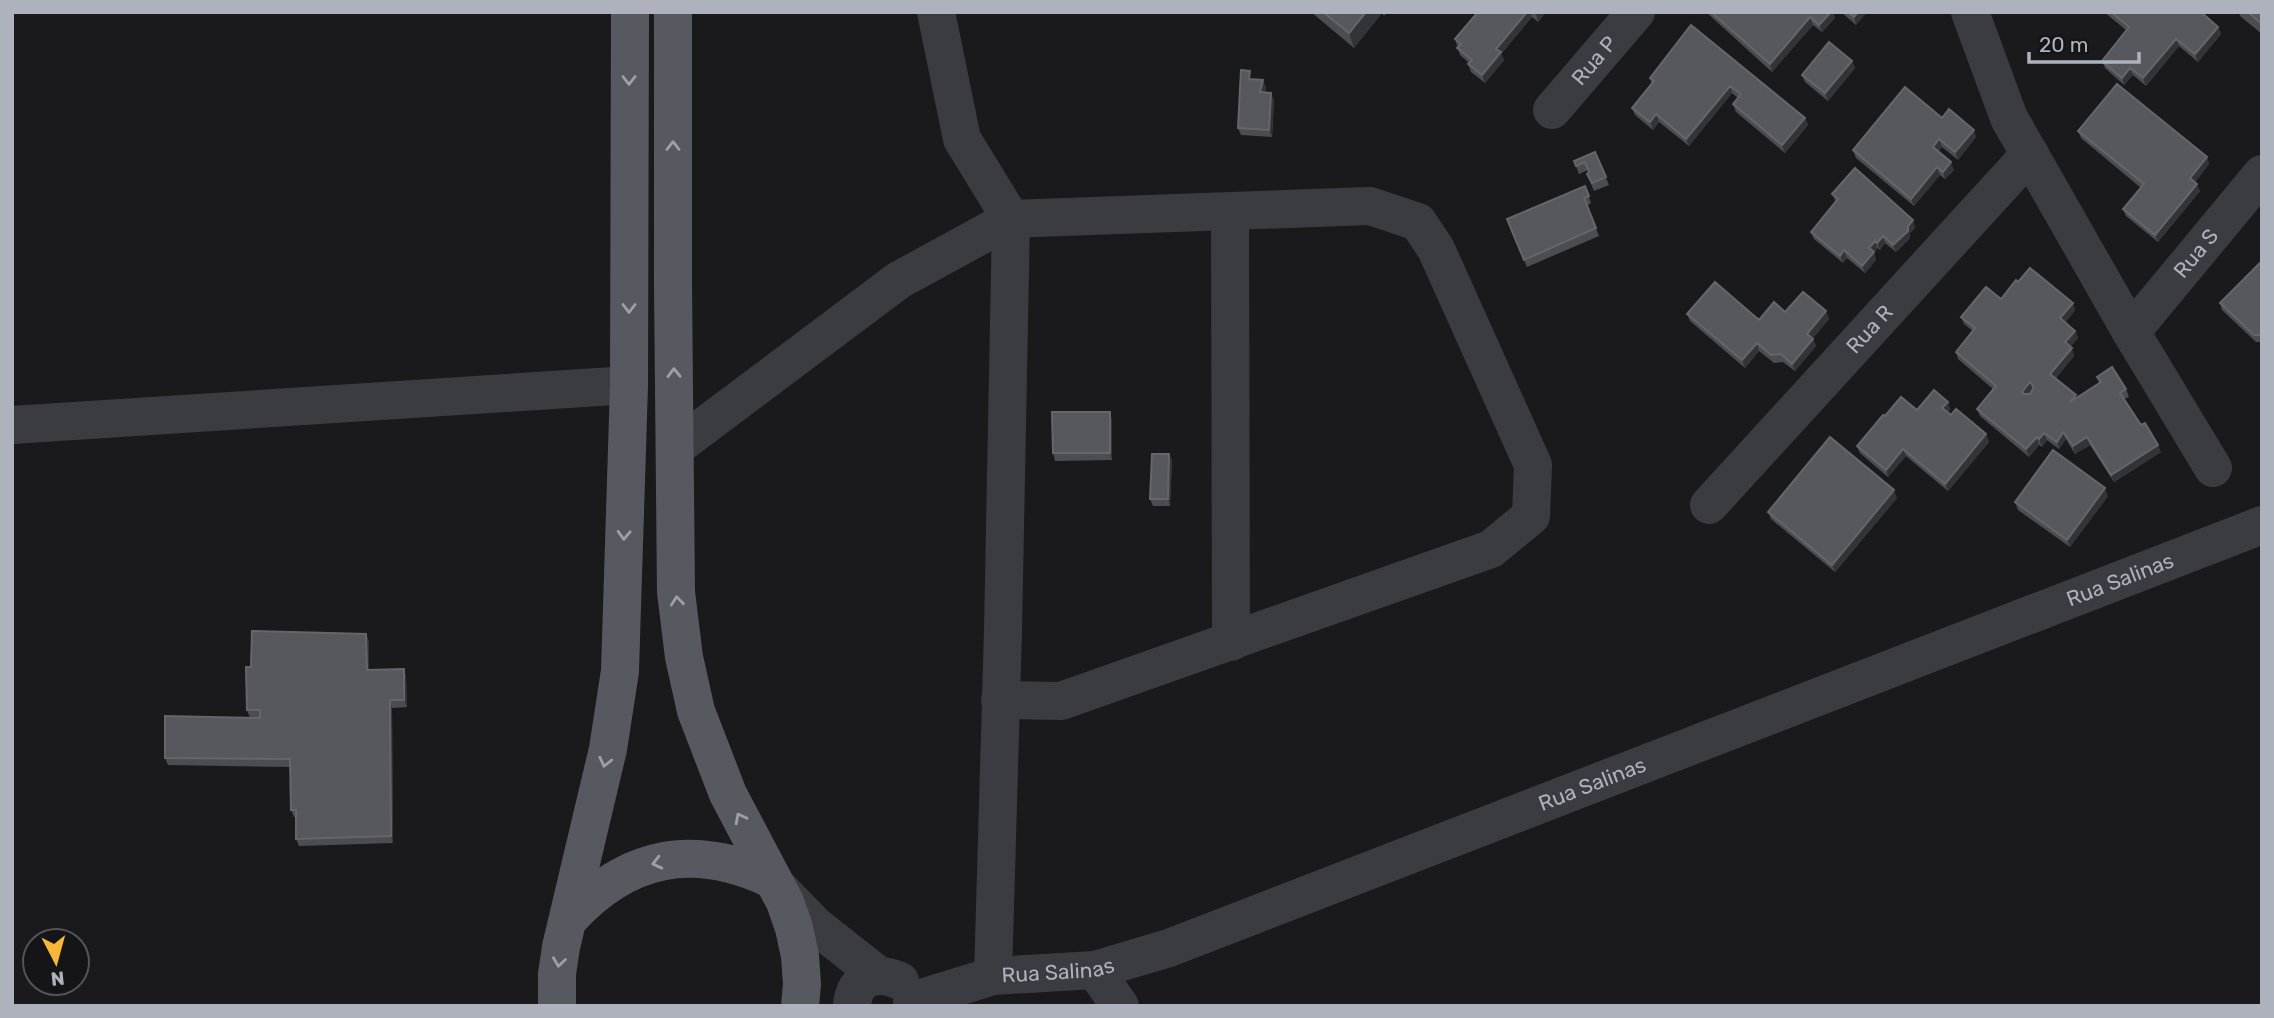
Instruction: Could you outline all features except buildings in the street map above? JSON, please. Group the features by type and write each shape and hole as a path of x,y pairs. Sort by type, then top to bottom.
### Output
{"main road":[{"path":"557,1006 557,974 608,749 620,671 629,385 630,12"},
{"path":"673,12 676,592 684,657 696,712 728,794 785,902 794,928 800,956 800,1006"},
{"path":"568,920 586,899 609,882 662,861 689,858 718,860 771,878"}],"street":[{"path":"936,12 962,139 1011,219 993,976"},
{"name":"Rua P","path":"1552,110 1636,12"},
{"path":"1970,12 2009,118 2131,332 2213,468"},
{"name":"Rua R","path":"1709,505 2030,154"},
{"name":"Rua S","path":"2131,332 2262,174"},
{"path":"675,448 899,280 1011,219 1370,206 1418,222 1436,249 1533,465 1531,516 1491,549 1231,642 1061,701 1000,701"},
{"path":"1230,211 1231,642"},
{"path":"12,425 629,385"},
{"name":"Rua Salinas","path":"912,1003 993,976 1095,970 1182,943 2262,525"},
{"path":"771,878 816,926 878,975"},
{"path":"1095,970 1119,1006"},
{"path":"852,1006 857,986 878,975 901,981 908,990 912,1003"}]}
